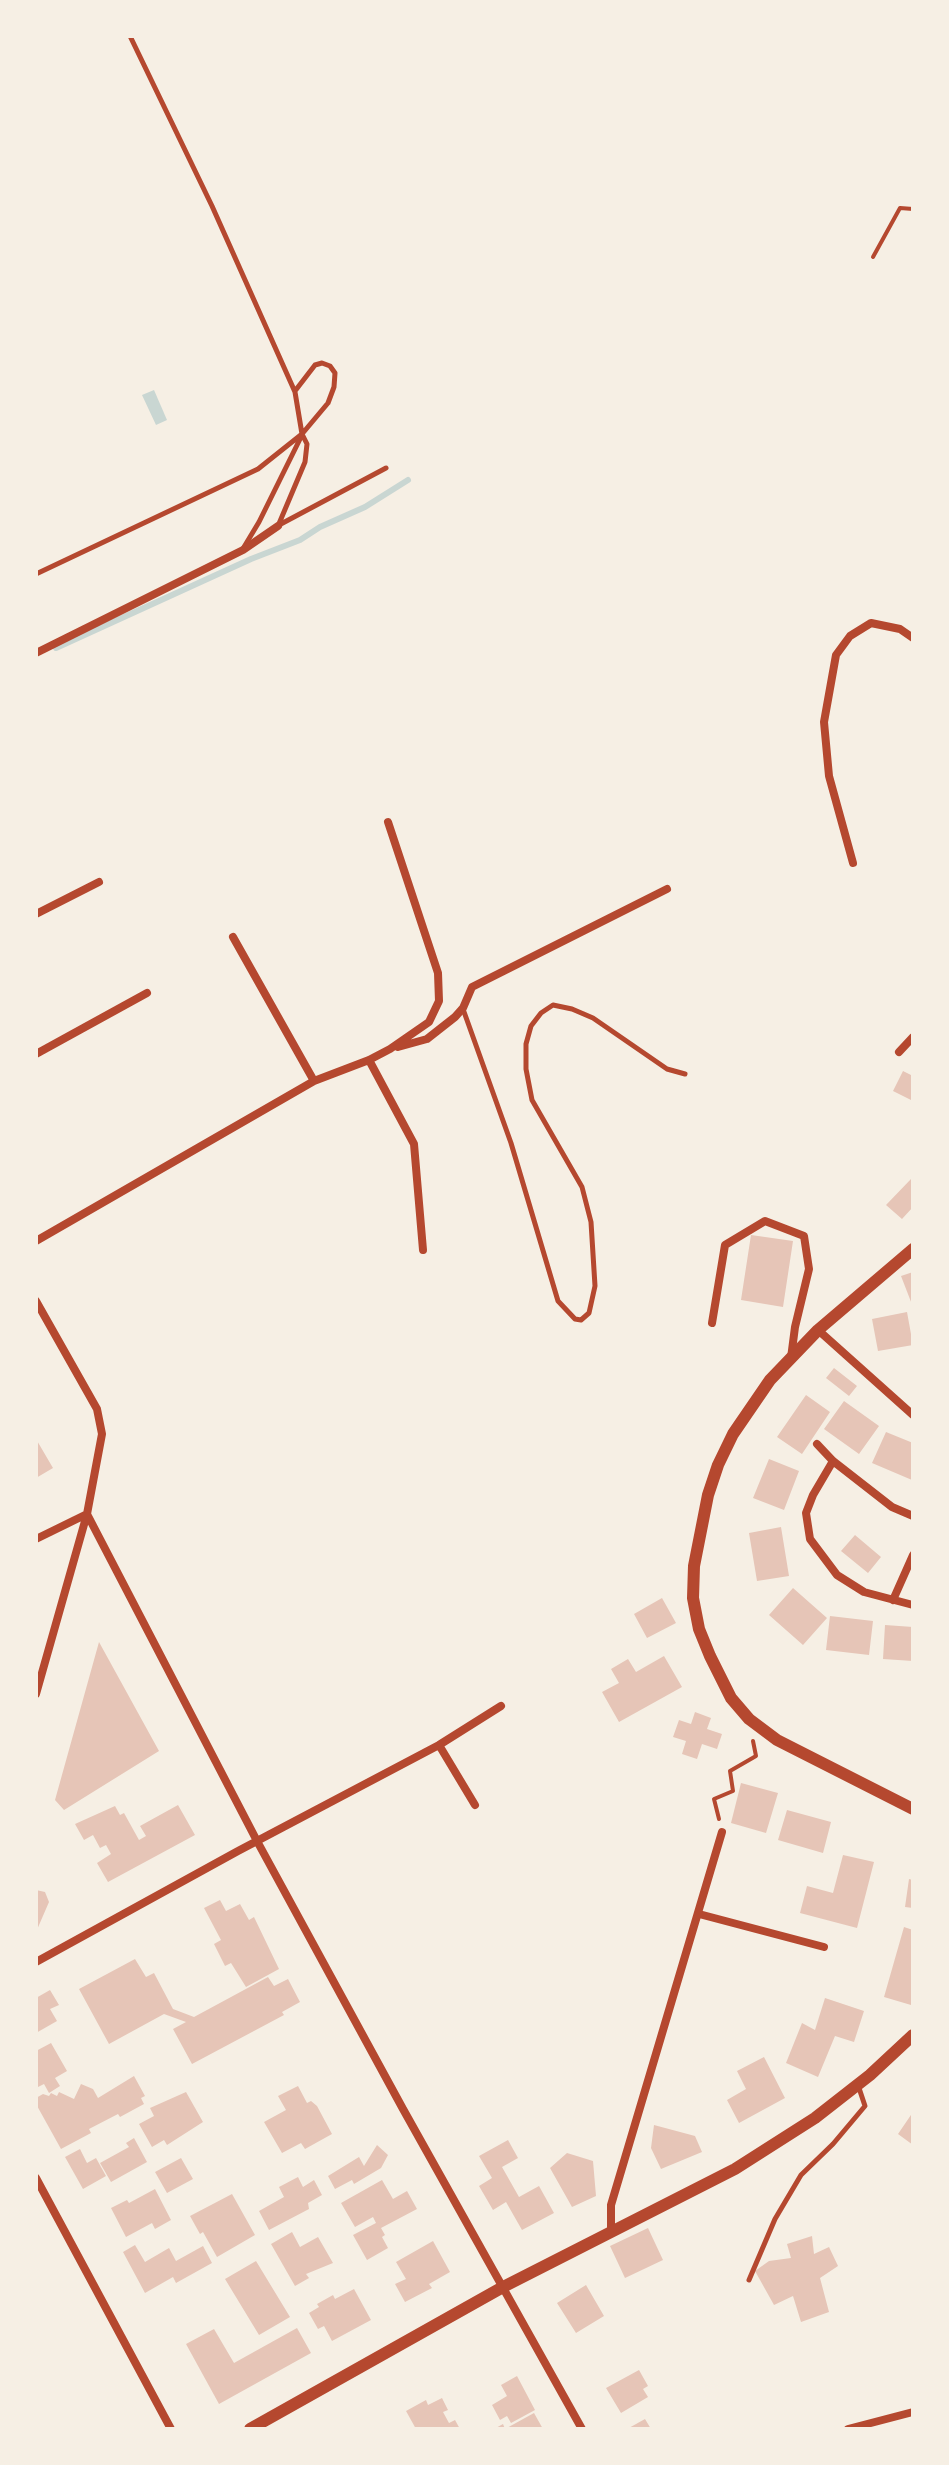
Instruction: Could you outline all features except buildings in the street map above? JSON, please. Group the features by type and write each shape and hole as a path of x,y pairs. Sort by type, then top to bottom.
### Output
{"street":[{"path":"36,653 243,550 278,526"},
{"path":"853,863 829,776 824,722 836,655 850,636 871,623 900,629 913,638"},
{"path":"36,1241 314,1081 390,1049 429,1022 439,1001 438,973 388,822"},
{"path":"36,914 99,882"},
{"path":"390,1049 427,1039 463,1008 472,987 667,889"},
{"path":"233,937 314,1081"},
{"path":"36,1054 147,993"},
{"path":"899,1052 913,1037"},
{"path":"369,1060 414,1144 423,1250"},
{"path":"712,1323 725,1245 765,1221 804,1236 809,1269 791,1359"},
{"path":"913,1249 818,1330 762,1391 733,1434 708,1495 694,1566 693,1598 699,1629 726,1690 749,1719 790,1747 913,1809"},
{"path":"36,1301 97,1409 102,1434 87,1514 36,1694"},
{"path":"818,1330 913,1415"},
{"path":"817,1444 833,1461 892,1507 913,1516"},
{"path":"833,1461 806,1513 810,1539 837,1575 864,1592 913,1605"},
{"path":"36,1539 87,1514"},
{"path":"87,1514 257,1841 582,2429"},
{"path":"893,1600 913,1555"},
{"path":"36,1962 439,1745 501,1706"},
{"path":"439,1745 475,1805"},
{"path":"611,2230 611,2205 722,1832"},
{"path":"699,1914 824,1947"},
{"path":"250,2429 503,2287 735,2169 815,2118 913,2035"},
{"path":"36,2178 171,2429"},
{"path":"848,2429 913,2412"}],"lane":[{"path":"130,36 212,206 295,392 302,434 307,444 305,462 278,526"},
{"path":"36,574 258,469 302,434 328,403 335,373 330,366 315,365 295,392"},
{"path":"243,550 302,434"},
{"path":"278,526 386,468"},
{"path":"463,1008 511,1143 558,1301 575,1319 581,1320 589,1313 595,1286 591,1222 582,1187 532,1100 526,1069 526,1044 531,1026 541,1013 553,1005 572,1009 593,1018 667,1069 685,1074"},
{"path":"749,2280 775,2219 801,2175 865,2106 858,2084"}],"path":[{"path":"873,257 900,208 913,209"},
{"path":"722,1832 714,1799 733,1791 730,1771 756,1756 749,1719"}],"shaded area":[{"path":"154,390 167,420 156,425 142,395"}],"waterway":[{"path":"56,648 251,559 300,540 320,527 365,507 408,480"}]}
